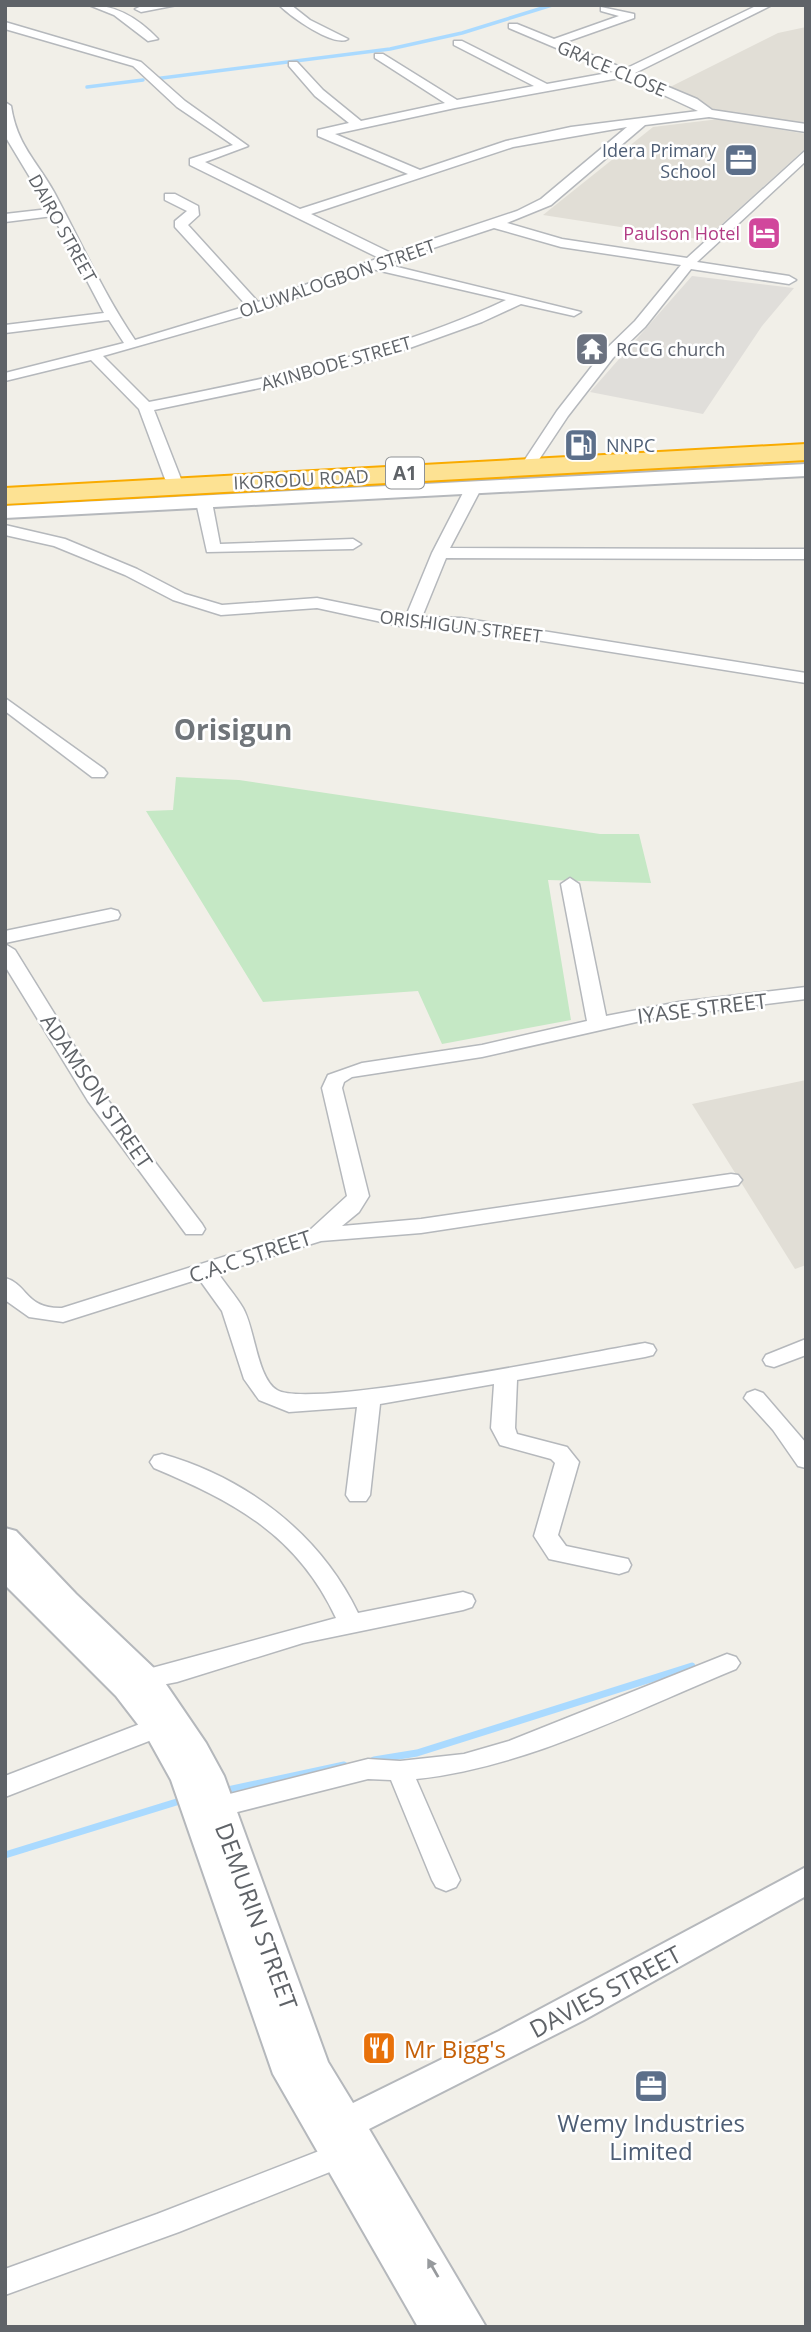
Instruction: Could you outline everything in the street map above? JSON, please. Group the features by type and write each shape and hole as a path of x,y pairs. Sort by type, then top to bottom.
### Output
{"highway":[{"name":"IKORODU ROAD","path":"5,496 806,449"},
{"name":"IKORODU ROAD","path":"5,504 806,462"}],"street":[{"path":"93,5 118,13 152,38"},
{"path":"118,13 139,7 172,5"},
{"path":"284,5 306,22 342,39"},
{"path":"417,173 322,133 455,104 624,74 767,5"},
{"path":"553,43 636,13 605,9"},
{"path":"5,25 137,64 181,104 242,146 194,162 390,258"},
{"name":"GRACE CLOSE","path":"513,26 693,102 709,113"},
{"path":"137,64 168,42"},
{"path":"458,43 546,88"},
{"path":"379,56 455,104"},
{"path":"293,64 318,93 358,124"},
{"name":"DAIRO STREET","path":"5,106 10,140 48,194 111,316 132,345"},
{"path":"301,213 510,144 571,131 709,113 806,128"},
{"name":"OLUWALOGBON STREET","path":"5,377 132,345 256,308 370,265 495,224 546,202 642,122"},
{"path":"531,461 562,414 608,355 640,324 689,264 806,154"},
{"path":"5,162 24,160"},
{"path":"170,197 193,209 193,215 180,224 256,308"},
{"path":"5,218 56,212"},
{"path":"495,224 561,243 789,280"},
{"path":"370,265 574,312"},
{"name":"AKINBODE STREET","path":"146,407 266,384 463,324 520,299"},
{"path":"5,329 111,316"},
{"path":"94,355 146,407 173,479"},
{"name":"IKORODU ROAD","path":"5,490 173,479 806,449"},
{"name":"IKORODU ROAD","path":"5,512 806,470"},
{"path":"412,622 440,554 474,487"},
{"path":"204,502 213,548 353,544"},
{"name":"ORISHIGUN STREET","path":"5,530 59,542 97,556 202,606 236,611 306,602 412,622 481,626 780,676 806,678"},
{"path":"440,554 806,554"},
{"path":"5,702 98,773"},
{"path":"570,884 597,1022"},
{"path":"5,937 111,915"},
{"name":"ADAMSON STREET","path":"5,950 98,1101 194,1229"},
{"name":"IYASE STREET","path":"597,1022 683,1007 775,1000 806,993"},
{"name":"C.A.C STREET","path":"5,1285 24,1307 50,1316 106,1304 318,1234 351,1206 358,1196 332,1088 335,1079 354,1070 533,1041 597,1022"},
{"path":"318,1234 421,1226 731,1180"},
{"path":"204,1270 233,1310 255,1379 267,1395 289,1404 369,1398 645,1350"},
{"path":"774,1360 806,1346"},
{"path":"506,1376 503,1428 508,1439 559,1453 567,1462 546,1536 552,1548 558,1553 619,1565"},
{"path":"358,1495 369,1398"},
{"path":"755,1398 781,1425 806,1460"},
{"path":"162,1462 233,1492 295,1540 316,1561 330,1581 351,1624"},
{"name":"DEMURIN STREET","path":"5,1538 65,1602 146,1679 195,1752 203,1796 291,2074 344,2139 467,2327"},
{"name":"DEMURIN STREET","path":"5,1566 127,1688 158,1727 203,1796"},
{"path":"146,1679 177,1673 301,1634 463,1601"},
{"path":"203,1796 368,1769 400,1771 464,1764 517,1748 727,1663"},
{"path":"5,1787 158,1727"},
{"path":"400,1771 446,1880"},
{"name":"DAVIES STREET","path":"344,2139 438,2081 580,2006 806,1880"},
{"path":"5,2282 168,2223 344,2139"},
{"name":"DEMURIN STREET","path":"344,2139 439,2327"}],"shaded area":[{"path":"806,27 806,126 712,110 668,88 778,33"},
{"path":"719,119 806,134 806,148 704,240 543,215 653,127"},
{"path":"692,276 794,288 762,326 703,414 590,392"},
{"path":"806,1080 806,1265 795,1269 692,1104"}],"green space":[{"path":"176,777 239,780 600,834 639,834 651,883 548,880 571,1020 442,1044 418,991 263,1002 146,811 173,810"}],"waterway":[{"path":"154,79 390,49 462,33 552,5"},
{"path":"87,87 143,80"},
{"path":"374,1760 417,1753 692,1666"},
{"path":"223,1791 344,1765"},
{"path":"5,1855 183,1800"}],"place":[{"name":"Idera Primary School","path":"741,160"},
{"name":"Paulson Hotel","path":"764,233"},
{"name":"RCCG church","path":"592,349"},
{"name":"NNPC","path":"581,445"},
{"name":"Mr Bigg's","path":"379,2048"},
{"name":"Wemy Industries Limited","path":"651,2086"}],"district":[{"name":"Orisigun","path":"233,729"}]}
